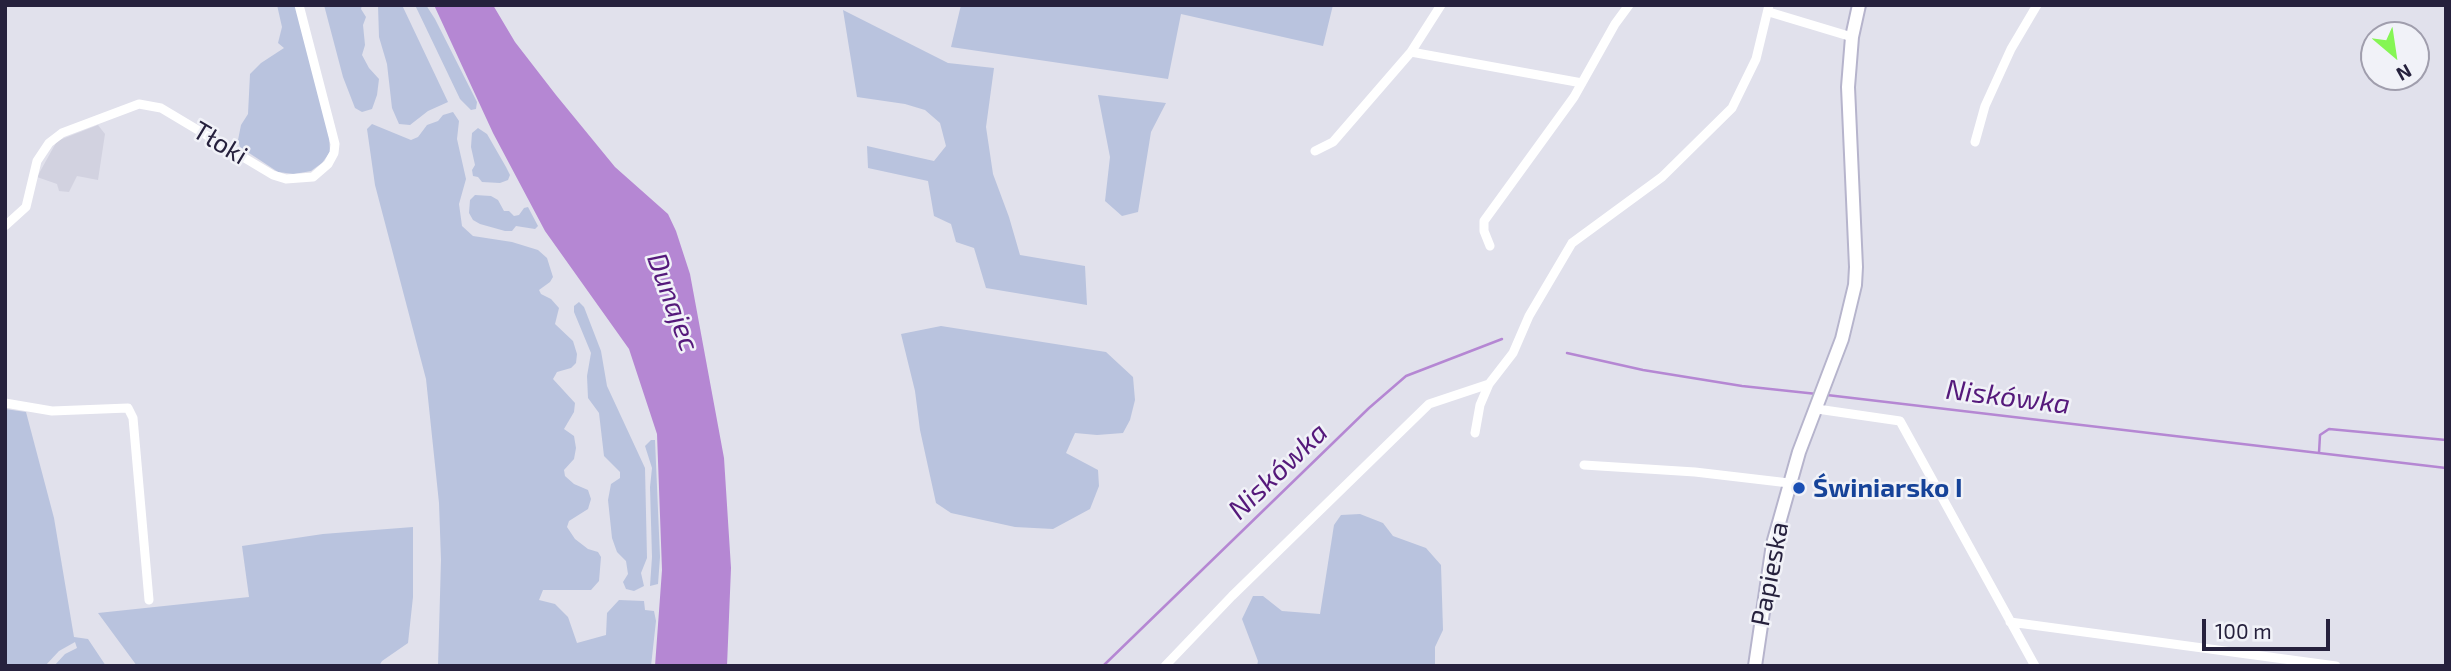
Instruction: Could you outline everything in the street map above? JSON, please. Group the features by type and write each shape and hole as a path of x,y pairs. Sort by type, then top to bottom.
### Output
{"street":[{"name":"Tłoki","path":"5,226 26,207 37,161 49,143 62,132 139,104 160,108 273,175 286,179 313,177 328,163 334,153 335,144 299,5"},
{"path":"1315,151 1334,142 1411,52 1441,5"},
{"path":"1490,246 1484,231 1484,221 1550,131 1629,5"},
{"name":"Papieska","path":"1755,666 1766,581 1789,482 1848,317 1856,276 1848,87 1852,37 1859,5"},
{"path":"1975,142 1985,107 2011,50 2037,5"},
{"path":"1475,433 1480,405 1489,384 1513,353 1529,316 1572,243 1662,177 1732,108 1756,59 1769,9 1852,37"},
{"path":"1411,52 1582,83"},
{"path":"1165,666 1232,596 1429,404 1489,384"},
{"path":"5,403 52,411 128,408 133,418 149,600"},
{"path":"1817,407 1900,421 2035,666"},
{"path":"1584,465 1695,472 1789,482"},
{"path":"2010,622 2336,666"}],"shaded area":[{"path":"277,5 295,5 329,136 330,152 322,163 311,171 294,174 278,172 240,147 238,140 241,125 248,114 250,74 284,48 278,43 282,27"},
{"path":"324,5 362,5 361,9 366,17 363,25 365,45 362,55 379,79 372,109 362,112 355,108 343,77"},
{"path":"378,5 402,5 448,102 428,111 410,125 399,124 392,108 387,64 379,37"},
{"path":"415,5 426,5 435,19 477,102 476,109 471,110 460,99"},
{"path":"961,5 1333,5 1323,46 1181,14 1168,79 951,47"},
{"path":"843,10 948,63 994,68 986,127 993,174 1020,255 1085,266 1087,305 986,288 974,248 956,242 951,224 934,216 928,181 868,168 867,146 934,161 946,146 940,123 925,110 905,104 857,97"},
{"path":"1098,95 1166,103 1151,132 1138,212 1122,216 1105,201 1110,157"},
{"path":"453,112 459,121 457,139 466,179 459,204 462,226 473,236 512,242 538,250 547,258 553,277 539,290 559,308 555,324 573,341 577,354 576,363 571,368 557,372 553,379 575,403 574,412 564,429 574,436 576,448 574,459 564,470 565,476 574,484 588,490 591,499 588,509 569,521 567,527 575,539 588,549 598,552 601,557 599,581 591,590 543,590 539,600 555,604 568,617 577,643 606,635 607,613 619,600 644,601 645,610 654,611 656,621 651,666 438,666 441,560 439,503 426,379 375,185 367,129 372,124 411,140 418,137 427,125"},
{"path":"98,125 105,134 98,180 77,176 69,192 59,191 57,184 37,177 57,141"},
{"path":"478,128 487,134 510,175 508,180 500,183 482,182 473,176 475,165 471,147 472,133"},
{"path":"475,195 491,196 498,200 504,211 509,211 514,216 528,207 538,226 535,229 516,226 512,231 505,231 480,224 473,220 469,213 470,200"},
{"path":"579,302 584,307 601,351 607,386 645,468 647,558 641,573 644,586 634,591 626,589 623,582 628,574 626,561 617,552 612,538 608,500 611,484 620,478 620,472 604,456 599,413 588,398 587,376 591,353 574,312 574,306"},
{"path":"941,326 1106,352 1133,377 1135,400 1130,420 1123,433 1075,433 1066,453 1098,470 1099,486 1090,509 1053,529 1015,527 951,513 936,503 920,430 915,391 901,334"},
{"path":"5,409 26,412 54,518 74,637 88,639 106,666 54,666 65,654 77,648 75,642 59,651 45,666 5,666"},
{"path":"655,440 660,557 658,584 650,586 652,468 645,446"},
{"path":"1360,514 1383,523 1393,536 1426,548 1441,565 1443,630 1435,647 1435,666 1257,666 1258,661 1242,619 1253,596 1263,596 1282,611 1320,614 1334,525 1341,515"},
{"path":"413,527 413,597 408,643 379,666 137,666 98,613 249,597 242,546 323,534"}],"water":[{"name":"Dunajec","path":"434,5 493,5 515,42 556,95 615,167 668,214 676,231 690,274 724,458 731,568 727,666 655,666 662,570 657,434 629,349 545,231 493,133"}],"waterway":[{"name":"Niskówka","path":"1103,666 1369,408 1406,376 1502,339"},
{"name":"Niskówka","path":"1567,353 1643,370 1742,386 1817,394"},
{"name":"Niskówka","path":"1827,395 2446,468"},
{"path":"2319,453 2320,435 2329,429 2446,440"}],"place":[{"name":"Świniarsko I","path":"1799,488"}]}
